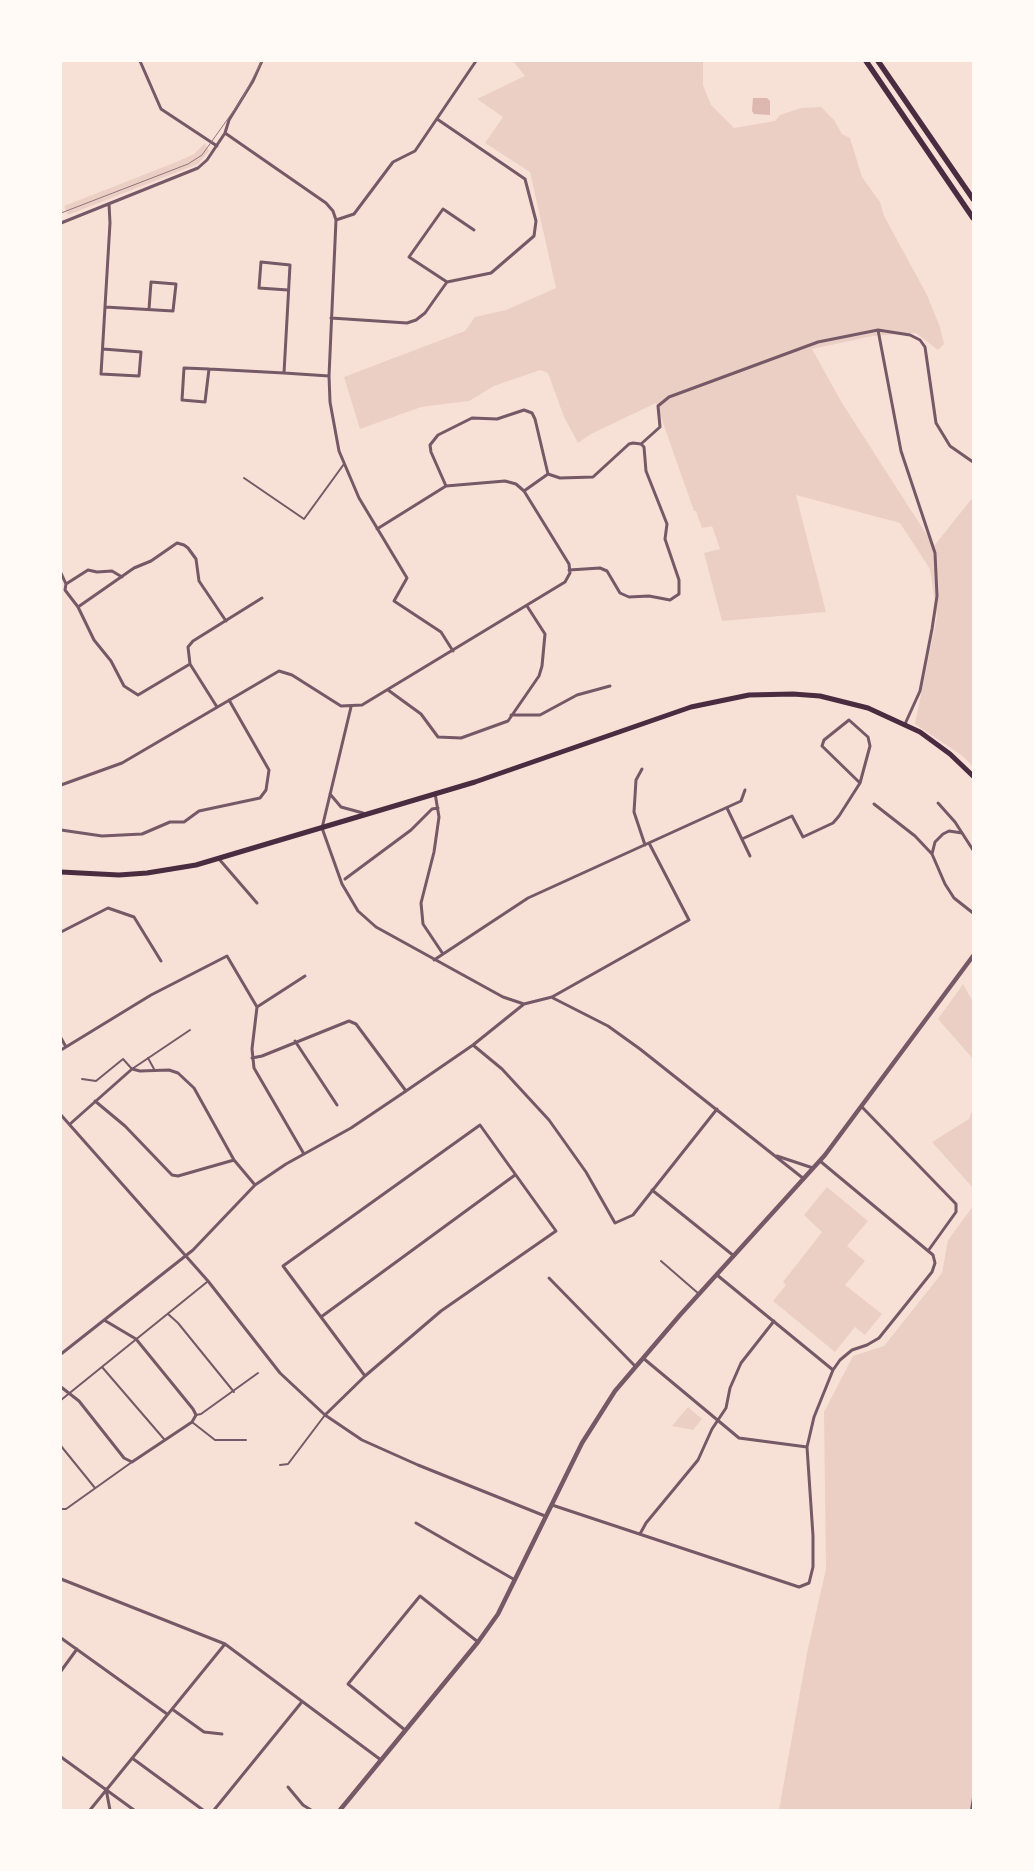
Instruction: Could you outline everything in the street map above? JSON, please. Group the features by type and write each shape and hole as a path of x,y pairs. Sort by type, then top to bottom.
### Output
{"highway":[{"path":"866,61 973,218"},
{"path":"878,61 973,199"}],"main road":[{"path":"61,872 119,875 147,873 219,859 435,794 691,706 727,698 771,694 820,696 868,708 905,724 943,748 973,776"}],"street":[{"path":"140,61 161,109 217,146"},
{"path":"61,223 198,168 208,160 225,133 228,120 249,87 262,61"},
{"path":"336,220 354,214 362,206 393,162 415,151 476,61"},
{"path":"332,318 406,322 416,320 425,313 447,282 491,273 534,236 536,221 525,179 437,119"},
{"path":"225,133 326,203 333,211 336,220 329,376 330,402 339,452 377,529 407,578 394,601 441,632 452,651"},
{"path":"103,349 141,352 139,376 100,374 110,223 109,204"},
{"path":"447,282 409,257 443,209 474,230"},
{"path":"284,374 290,265 261,262 259,288 288,290"},
{"path":"105,307 173,311 176,284 151,282 149,309"},
{"path":"878,330 902,451 935,553 937,596 932,629 920,691 905,724"},
{"path":"548,474 560,478 593,477 629,444 641,444 660,427 658,406 669,397 818,342 878,330 910,335 920,340 925,347 936,423 950,446 973,462"},
{"path":"209,370 205,402 182,400 184,368 329,376"},
{"path":"446,486 431,452 430,445 438,435 472,418 497,419 524,410 532,413 535,419 548,474"},
{"path":"569,570 600,568 607,571 620,593 629,597 649,596 670,600 679,594 679,580 665,539 667,524 646,470 644,447 641,444"},
{"path":"524,491 548,474"},
{"path":"61,785 122,763 267,677 283,671 340,706 362,706 565,582 569,570 569,564 524,491 516,484 505,481 446,486 377,529"},
{"path":"78,607 122,576 177,544 188,548 196,559 200,581 226,621"},
{"path":"66,584 88,570 97,572 112,571 122,576"},
{"path":"61,573 66,584 65,590 78,607 94,640 112,662 124,686 138,695 190,664"},
{"path":"217,706 190,664 188,647 193,641 262,598"},
{"path":"388,690 421,714 438,737 461,738 508,721 539,676 542,666 545,634 527,606"},
{"path":"511,715 540,715 577,695 610,686"},
{"path":"61,830 102,836 142,834 170,822 184,822 198,811 260,798 266,790 270,770 229,700"},
{"path":"351,707 322,828 342,884 358,911 376,927 503,997 524,1004"},
{"path":"742,838 792,816 803,837 825,827 839,816 860,783 870,746 868,737 849,720 824,740 822,746 860,783"},
{"path":"61,1354 186,1255 256,1185 304,1154 351,1128 406,1091 473,1045 524,1004 552,998 689,920 647,844 634,812 636,780 642,769"},
{"path":"433,960 528,898 727,808 741,801 745,790"},
{"path":"329,793 341,807 350,811 375,813"},
{"path":"435,794 438,808 434,852 421,903 423,924 443,954"},
{"path":"938,803 963,834 973,850"},
{"path":"874,804 915,836 932,854 945,884 954,898 973,912"},
{"path":"345,879 411,830 432,809 438,808"},
{"path":"727,808 750,856"},
{"path":"932,854 935,842 943,834 949,831 963,834"},
{"path":"219,859 257,903"},
{"path":"61,932 108,908 134,917 161,961"},
{"path":"61,1050 151,995 227,956 257,1007 252,1058 254,1068 304,1154"},
{"path":"340,1810 478,1642 498,1614 516,1580 545,1516 593,1424 615,1391 642,1358 820,1160 862,1107 973,956"},
{"path":"257,1007 304,976"},
{"path":"552,998 608,1026 804,1179"},
{"path":"252,1058 262,1056 295,1041 349,1021 356,1024 406,1091"},
{"path":"61,1038 66,1047"},
{"path":"295,1041 337,1105"},
{"path":"473,1045 502,1070 548,1120 586,1172 615,1223 633,1215 716,1109"},
{"path":"70,1124 132,1069 140,1071 154,1069 169,1070 187,1080 206,1106 234,1160 256,1185"},
{"path":"95,1101 125,1126 172,1175 178,1176 234,1160"},
{"path":"862,1107 956,1204 956,1212 928,1251"},
{"path":"61,1115 186,1255 280,1373 325,1415 362,1440 418,1465 545,1516"},
{"path":"325,1415 365,1376 441,1311 556,1232 480,1125 283,1266 365,1376"},
{"path":"774,1155 810,1165 813,1168"},
{"path":"551,1505 799,1587 806,1587 812,1578 813,1536 807,1448 814,1417 833,1370 840,1360 852,1350 867,1346 879,1338 932,1272 935,1259 820,1160"},
{"path":"321,1317 515,1175"},
{"path":"652,1190 735,1256"},
{"path":"717,1275 833,1370"},
{"path":"549,1278 635,1366"},
{"path":"61,1387 79,1401 124,1458 132,1462 192,1422 196,1415 193,1409 136,1339 104,1320"},
{"path":"640,1534 646,1523 698,1460 726,1408 730,1388 741,1363 774,1321"},
{"path":"642,1358 739,1438 807,1448"},
{"path":"416,1523 516,1580"},
{"path":"61,1578 225,1644 301,1703 381,1760"},
{"path":"405,1730 348,1684 420,1596 478,1642"},
{"path":"61,1638 168,1714"},
{"path":"90,1810 225,1644"},
{"path":"61,1671 77,1649"},
{"path":"214,1810 301,1703"},
{"path":"172,1709 204,1732 222,1734"},
{"path":"61,1757 134,1810"},
{"path":"132,1758 203,1810"},
{"path":"288,1787 303,1805 311,1810"},
{"path":"106,1789 110,1810"}],"lane":[{"path":"244,478 304,519 344,464"},
{"path":"82,1079 96,1081 123,1059 132,1069 190,1030"},
{"path":"148,1058 154,1069"},
{"path":"661,1261 699,1294"},
{"path":"61,1400 208,1281"},
{"path":"168,1314 178,1323 234,1392"},
{"path":"102,1367 164,1439"},
{"path":"196,1415 201,1414 234,1392 258,1373"},
{"path":"280,1465 288,1464 325,1415"},
{"path":"192,1422 220,1442 246,1440"},
{"path":"61,1446 95,1488"},
{"path":"61,1509 66,1509 132,1462"},
{"path":"971,1810 973,1798"}],"shaded area":[{"path":"513,61 703,61 703,85 711,105 734,128 775,121 780,115 801,108 821,107 834,120 842,134 850,138 862,177 880,202 884,216 927,295 940,327 944,344 938,350 916,333 873,336 812,349 842,403 934,546 973,497 973,767 964,757 915,724 937,616 930,569 900,523 796,495 826,612 722,621 704,553 720,549 712,526 702,528 696,511 694,511 656,403 591,434 578,443 564,417 548,373 540,370 494,386 469,401 421,407 360,429 344,377 465,331 475,317 506,310 556,288 530,172 485,143 503,117 477,99 525,76"},
{"path":"753,98 767,98 770,101 770,115 754,114 752,111"},
{"path":"205,143 209,151 198,164 68,215 64,206 179,161 194,154"},
{"path":"963,984 973,1002 973,1059 938,1019"},
{"path":"973,1108 973,1188 932,1142 969,1119"},
{"path":"827,1187 868,1221 847,1246 865,1261 845,1285 882,1314 865,1335 855,1327 835,1352 773,1301 786,1285 783,1282 822,1232 804,1215"},
{"path":"973,1206 973,1810 779,1810 807,1653 826,1569 824,1412 853,1356 884,1346 942,1273 948,1240"},
{"path":"688,1407 702,1419 693,1430 672,1426"}],"tram line":[{"path":"61,213 188,164 202,155 242,99 262,61"}]}
